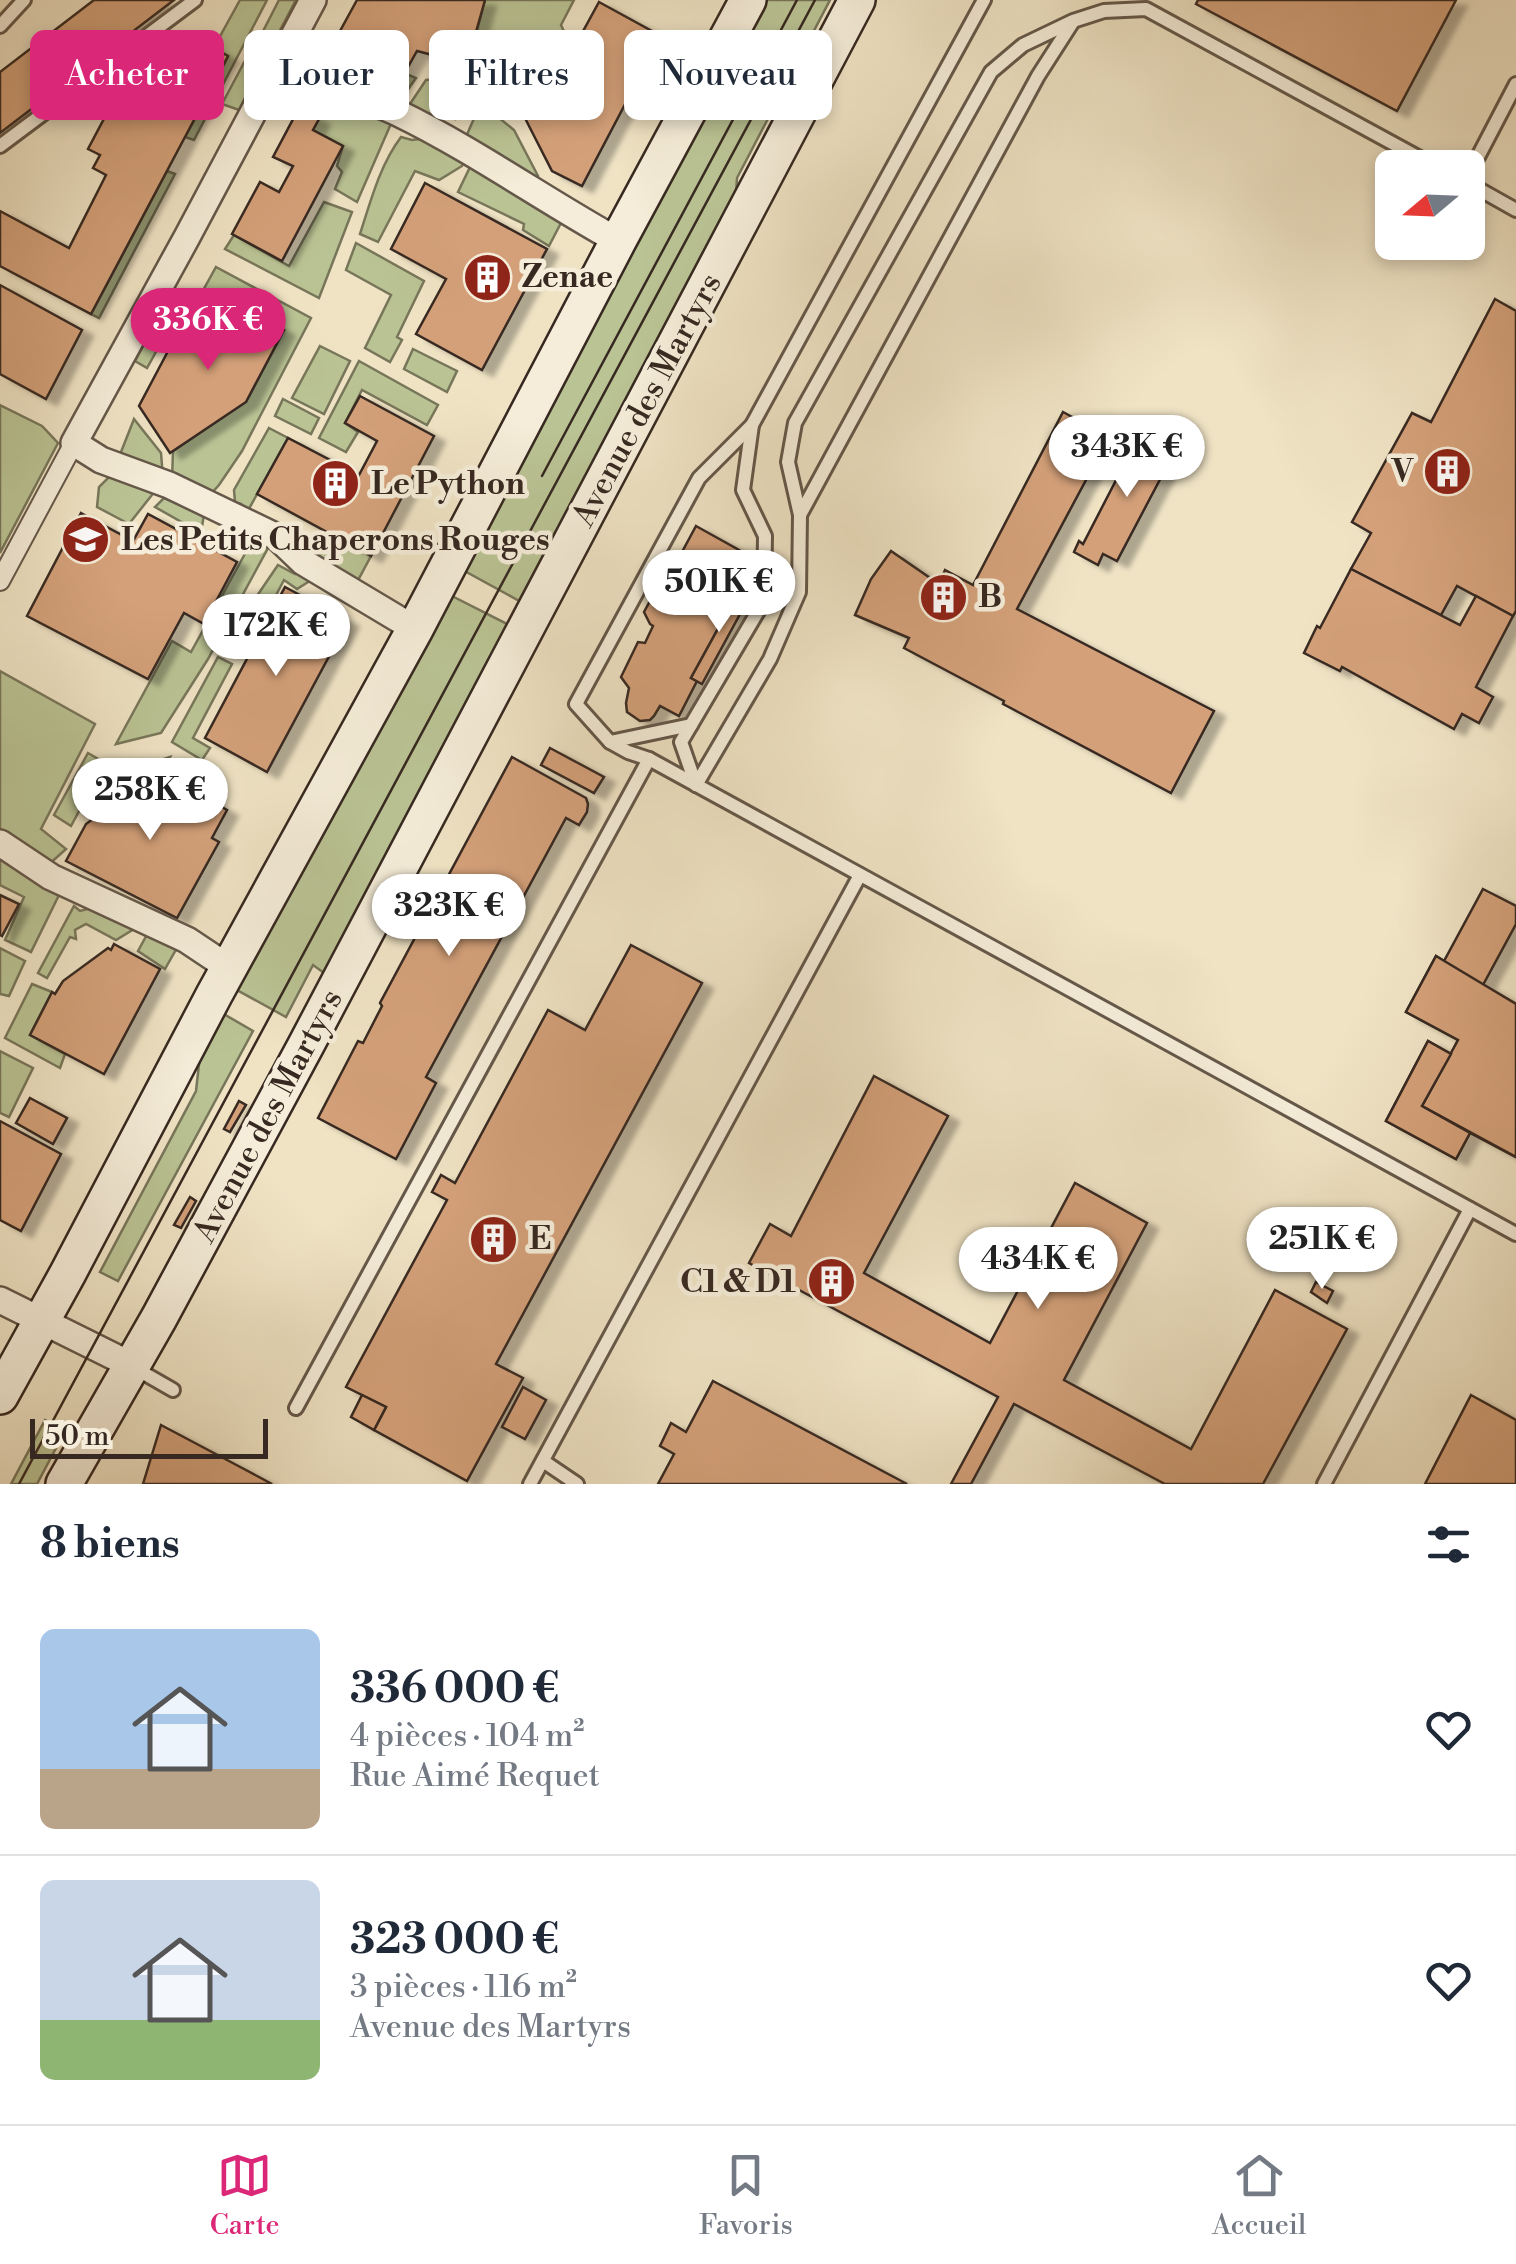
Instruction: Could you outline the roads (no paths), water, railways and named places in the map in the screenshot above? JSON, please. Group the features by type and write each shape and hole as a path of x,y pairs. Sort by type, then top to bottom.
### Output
{"main road":[{"path":"0,1396 748,0"},
{"name":"Avenue des Martyrs","path":"64,1484 159,1318 306,1045 856,0"}],"street":[{"path":"296,30 312,0"},
{"path":"409,119 618,241"},
{"path":"0,582 248,120"},
{"path":"74,443 101,460 168,485 277,537 303,562 414,629"},
{"path":"0,843 51,877 187,940 229,968"},
{"path":"0,1300 131,1365"}],"lane":[{"path":"0,26 24,0"},
{"path":"0,146 195,0"},
{"path":"984,0 752,424 699,478 576,704 610,742 696,785 1516,1234"},
{"path":"696,785 770,659 799,592 800,515 788,462 795,423 991,72 1023,45 1073,21 1104,10 1146,9 1405,150"},
{"path":"800,515 1038,76 1073,21"},
{"path":"1483,150 1516,84"},
{"path":"1485,191 1516,210"},
{"path":"696,785 682,742 764,601 765,536 743,490 752,424"},
{"path":"610,742 691,725"},
{"path":"296,1408 649,760"},
{"path":"530,1484 860,875"},
{"path":"1324,1484 1470,1209"},
{"path":"131,1365 173,1390"},
{"path":"543,1460 577,1484"}],"tram line":[{"path":"542,476 797,0"},
{"path":"19,1484 815,0"}],"place":[{"name":"Zenae","path":"487,277"},
{"name":"V","path":"1448,472"},
{"name":"Le Python","path":"336,484"},
{"name":"Les Petits Chaperons Rouges","path":"86,540"},
{"name":"B","path":"943,597"},
{"name":"E","path":"494,1239"},
{"name":"C1 & D1","path":"831,1282"}]}
